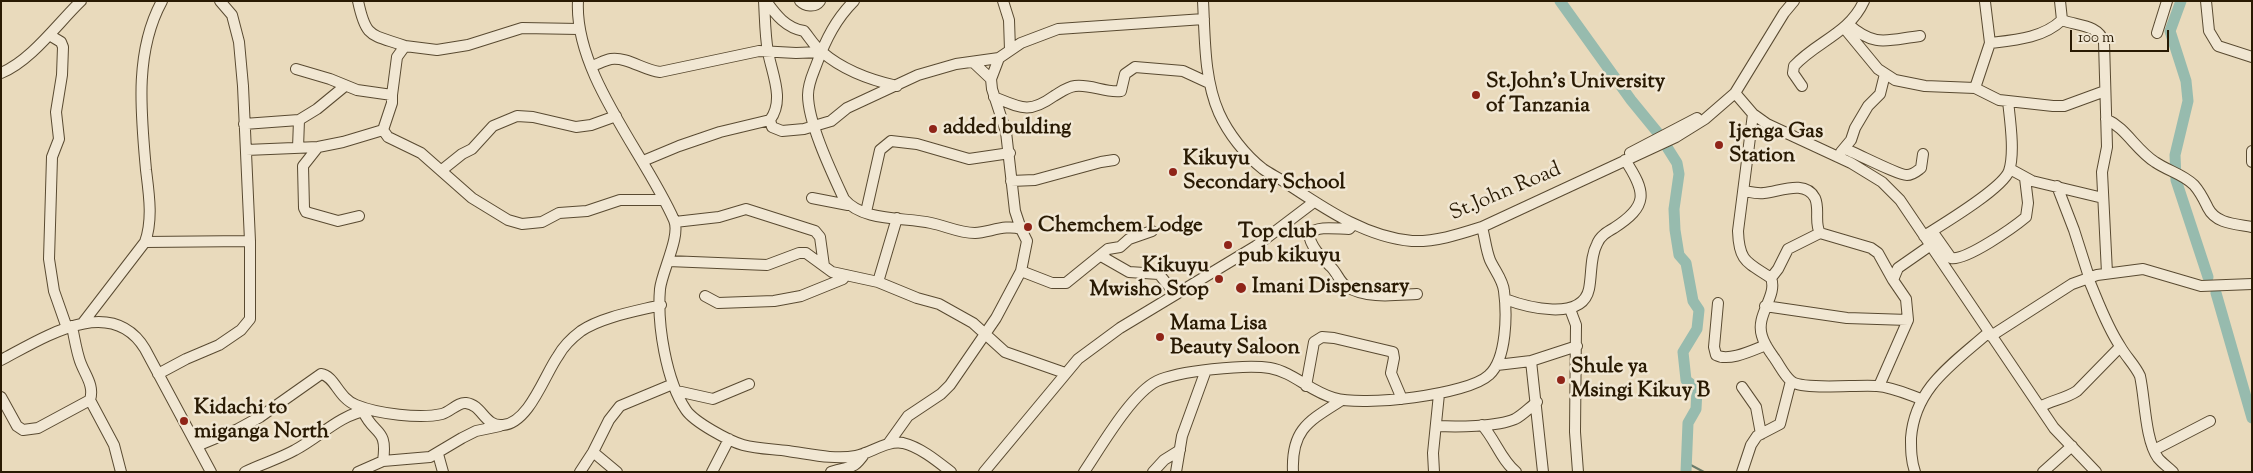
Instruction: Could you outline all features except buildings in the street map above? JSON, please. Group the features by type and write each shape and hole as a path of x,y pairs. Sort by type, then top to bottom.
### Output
{"street":[{"path":"1,73 23,59 51,36 67,14 81,1"},
{"path":"74,326 145,242 150,221 142,114 145,43 155,14 162,1"},
{"path":"158,374 186,359 219,345 241,330 250,319 250,241 239,42 232,15 220,1"},
{"path":"358,1 365,29 373,35 405,46 437,50 468,45 522,28 579,29"},
{"path":"578,1 579,29 605,99 643,161 675,222 674,235 660,289 662,339 675,388 686,410 695,419 743,445 810,455 844,457 865,453 888,444 904,444 930,456 951,472"},
{"path":"765,1 768,51 776,90 776,109 770,120 772,126 782,131 804,129 831,121 847,108 934,69 999,58 1021,43 1058,29 1204,19"},
{"path":"765,1 784,23 794,29 804,31 821,52 854,72 876,82 897,86"},
{"path":"800,1 811,6 818,4 820,1"},
{"path":"848,205 840,191 813,126 809,111 809,88 824,43 842,14 854,1"},
{"path":"1003,1 1009,20 1010,50"},
{"name":"St.John Road","path":"1204,1 1209,83 1219,112 1236,140 1263,169 1314,202 1354,224 1380,235 1413,241 1449,237 1482,227 1604,169"},
{"path":"1604,169 1716,110 1735,93 1784,13 1794,1"},
{"path":"1802,86 1793,73 1794,66 1815,47 1847,26 1864,1"},
{"path":"1975,88 1990,43 1987,2 1977,1"},
{"path":"2060,1 2062,20"},
{"path":"2157,33 2166,1"},
{"path":"2206,1 2208,31 2218,46 2252,56"},
{"path":"1990,43 2042,34 2052,29 2062,20"},
{"path":"2062,20 2090,28 2103,37 2106,147 2102,172 2106,273"},
{"path":"1847,26 1865,38 1874,41 1920,36"},
{"path":"1847,26 1870,61 1895,80 1925,86 1975,88 1990,98 2064,106 2105,91"},
{"path":"51,36 61,42 63,53 56,112 58,139 52,157 49,259 54,291 74,326 79,360 90,382 90,400 114,445 121,472"},
{"path":"383,130 392,103 397,57 405,46"},
{"path":"592,66 610,59 625,59 651,71 667,71 707,60 768,51 796,54 821,52"},
{"path":"888,444 908,416 950,385 986,333 1022,271 1027,241 1015,211 1010,153 1006,132 994,97 991,79 999,58"},
{"path":"974,63 991,79"},
{"path":"994,97 1028,109 1043,104 1073,86 1092,86 1105,91 1121,91 1125,74 1128,70 1135,67 1183,71 1209,83"},
{"path":"296,69 368,93 392,95"},
{"path":"1837,156 1845,149 1868,106 1880,94 1885,74"},
{"path":"244,124 299,120 317,109 345,86"},
{"path":"1735,93 1753,114 1767,124 1837,156 1882,182 1951,258 1963,256 2016,226 2026,216 2028,203 2025,178"},
{"path":"1928,233 2006,177 2010,169 2008,101"},
{"path":"1753,114 1747,149 1744,191 1738,231 1740,254 1749,264 1771,278 1773,289 1765,306 1760,330 1766,346 1791,381 1799,384 1814,386 1879,386 1921,399"},
{"path":"442,170 462,154 472,149 493,126 517,116 533,117 580,127 616,116"},
{"path":"2106,119 2117,124 2141,152 2193,184 2204,197 2213,216 2220,220 2252,227"},
{"path":"298,148 299,120"},
{"path":"643,161 714,134 770,120"},
{"path":"246,150 318,147 383,130"},
{"path":"383,130 388,137 420,153 442,170 472,198 508,220 522,224 542,222 559,213 587,211 620,200 664,200"},
{"path":"866,212 880,150 891,141 917,144 970,160 1010,153"},
{"path":"318,147 304,164 302,170 306,212 338,221 359,216"},
{"path":"1604,169 1625,160 1645,148"},
{"path":"1845,149 1906,176 1921,168 1923,154"},
{"path":"2252,151 2252,162"},
{"path":"1011,180 1035,180 1114,160"},
{"path":"1505,299 1531,306 1570,309 1581,304 1589,291 1594,253 1599,240 1634,214 1641,203 1638,180 1625,160"},
{"path":"2010,169 2025,178 2103,198"},
{"path":"2057,186 2074,230 2088,277 2120,347 2140,376 2149,434 2154,450 2158,459 2173,472"},
{"path":"1744,191 1765,193 1797,188 1807,190 1813,195 1816,202 1817,228 1820,233"},
{"path":"812,198 848,205 866,212 929,222 968,232 1015,227 1021,229"},
{"path":"984,472 1078,359 1120,328 1256,246 1314,202"},
{"path":"675,222 719,217 746,209 757,211 818,233 822,246 824,266"},
{"path":"878,282 896,218"},
{"path":"1354,224 1348,229 1324,228 1314,230 1309,234 1312,243 1334,269 1342,283 1359,292 1370,294 1417,294"},
{"path":"1084,472 1133,402 1147,388 1157,381 1170,376 1238,367 1271,368 1289,375 1306,386 1342,400 1402,400 1439,394 1484,379 1497,365 1504,336 1505,299 1503,285 1488,255 1482,227"},
{"path":"1022,271 1059,284 1066,283 1108,250 1120,247 1130,238 1152,231"},
{"path":"1771,278 1788,249 1820,233 1872,248 1878,253 1906,299 1908,320 1879,386"},
{"path":"1928,233 1931,245 2054,428 2096,472"},
{"path":"145,242 250,241"},
{"path":"1893,280 1898,268 1931,245"},
{"path":"668,261 767,265 799,253 806,253 832,272 878,282 917,298 939,304 986,333 991,341 1005,352 1065,373"},
{"path":"1101,256 1129,272 1159,274 1174,294"},
{"path":"1915,472 1911,459 1912,434 1921,399 1943,373 1990,334 2072,284 2088,277 2106,273 2142,270 2201,286 2252,284"},
{"path":"705,296 718,303 774,300 801,296 843,279 845,276"},
{"path":"1718,304 1714,347 1716,354 1720,357 1741,354 1766,346"},
{"path":"358,472 381,465 430,457 438,454 454,441 514,420 530,405 558,356 581,331 605,321 661,305"},
{"path":"1765,306 1847,318 1908,320"},
{"path":"1570,309 1576,325 1575,432 1578,472"},
{"path":"1,360 74,326 106,323 124,328 138,337 211,472"},
{"path":"1306,386 1314,342 1322,337 1334,338 1393,352 1394,358 1391,373 1402,400"},
{"path":"1497,365 1531,361 1577,346"},
{"path":"2040,407 2050,401 2069,397 2077,392 2120,347"},
{"path":"1531,361 1537,402 1543,472"},
{"path":"1176,472 1182,436 1206,370"},
{"path":"197,446 238,429 276,407 321,374 331,378 345,399 367,410 432,416 447,413 463,403 468,403 480,410 491,423 501,426"},
{"path":"1742,472 1751,445 1760,434 1780,424 1791,381"},
{"path":"580,472 620,406 675,388 713,399 749,384"},
{"path":"1742,387 1756,407 1760,434"},
{"path":"1434,472 1433,457 1439,394"},
{"path":"1,397 16,426 29,430 47,424 90,400"},
{"path":"1293,472 1294,446 1298,434 1313,419 1342,400"},
{"path":"1436,426 1482,425 1516,419 1537,402"},
{"path":"367,410 369,424 383,437 384,449 381,465"},
{"path":"245,472 294,450 327,431 343,417 367,410"},
{"path":"481,430 484,417"},
{"path":"2154,450 2210,421"},
{"path":"1482,425 1492,436 1509,466 1516,472"},
{"path":"712,472 729,439"},
{"path":"2043,472 2072,446"},
{"path":"1153,472 1164,460 1180,450"},
{"path":"593,452 617,472"},
{"path":"831,472 858,465 865,453"},
{"path":"438,454 443,472"}],"waterway":[{"path":"1560,1 1631,100 1658,133 1677,163 1679,174 1674,209 1675,230 1679,255 1686,263 1693,301 1699,310 1697,329 1683,352 1686,380 1697,389 1696,409 1688,423 1686,472"},
{"path":"2181,1 2170,31 2186,81 2188,101 2175,155 2176,180 2208,277"},
{"path":"2216,293 2252,418"},
{"path":"1687,463 1704,472"}],"place":[{"name":"St.John's University of Tanzania","path":"1476,95"},
{"name":"added bulding","path":"933,129"},
{"name":"Ijenga Gas Station","path":"1719,145"},
{"name":"Kikuyu Secondary School","path":"1173,172"},
{"name":"Chemchem Lodge","path":"1028,227"},
{"name":"Top club pub kikuyu","path":"1228,245"},
{"name":"Kikuyu Mwisho Stop","path":"1219,279"},
{"name":"Imani Dispensary","path":"1241,288"},
{"name":"Mama Lisa Beauty Saloon","path":"1160,337"},
{"name":"Shule ya Msingi Kikuy B","path":"1561,380"},
{"name":"Kidachi to miganga North","path":"184,421"}]}
